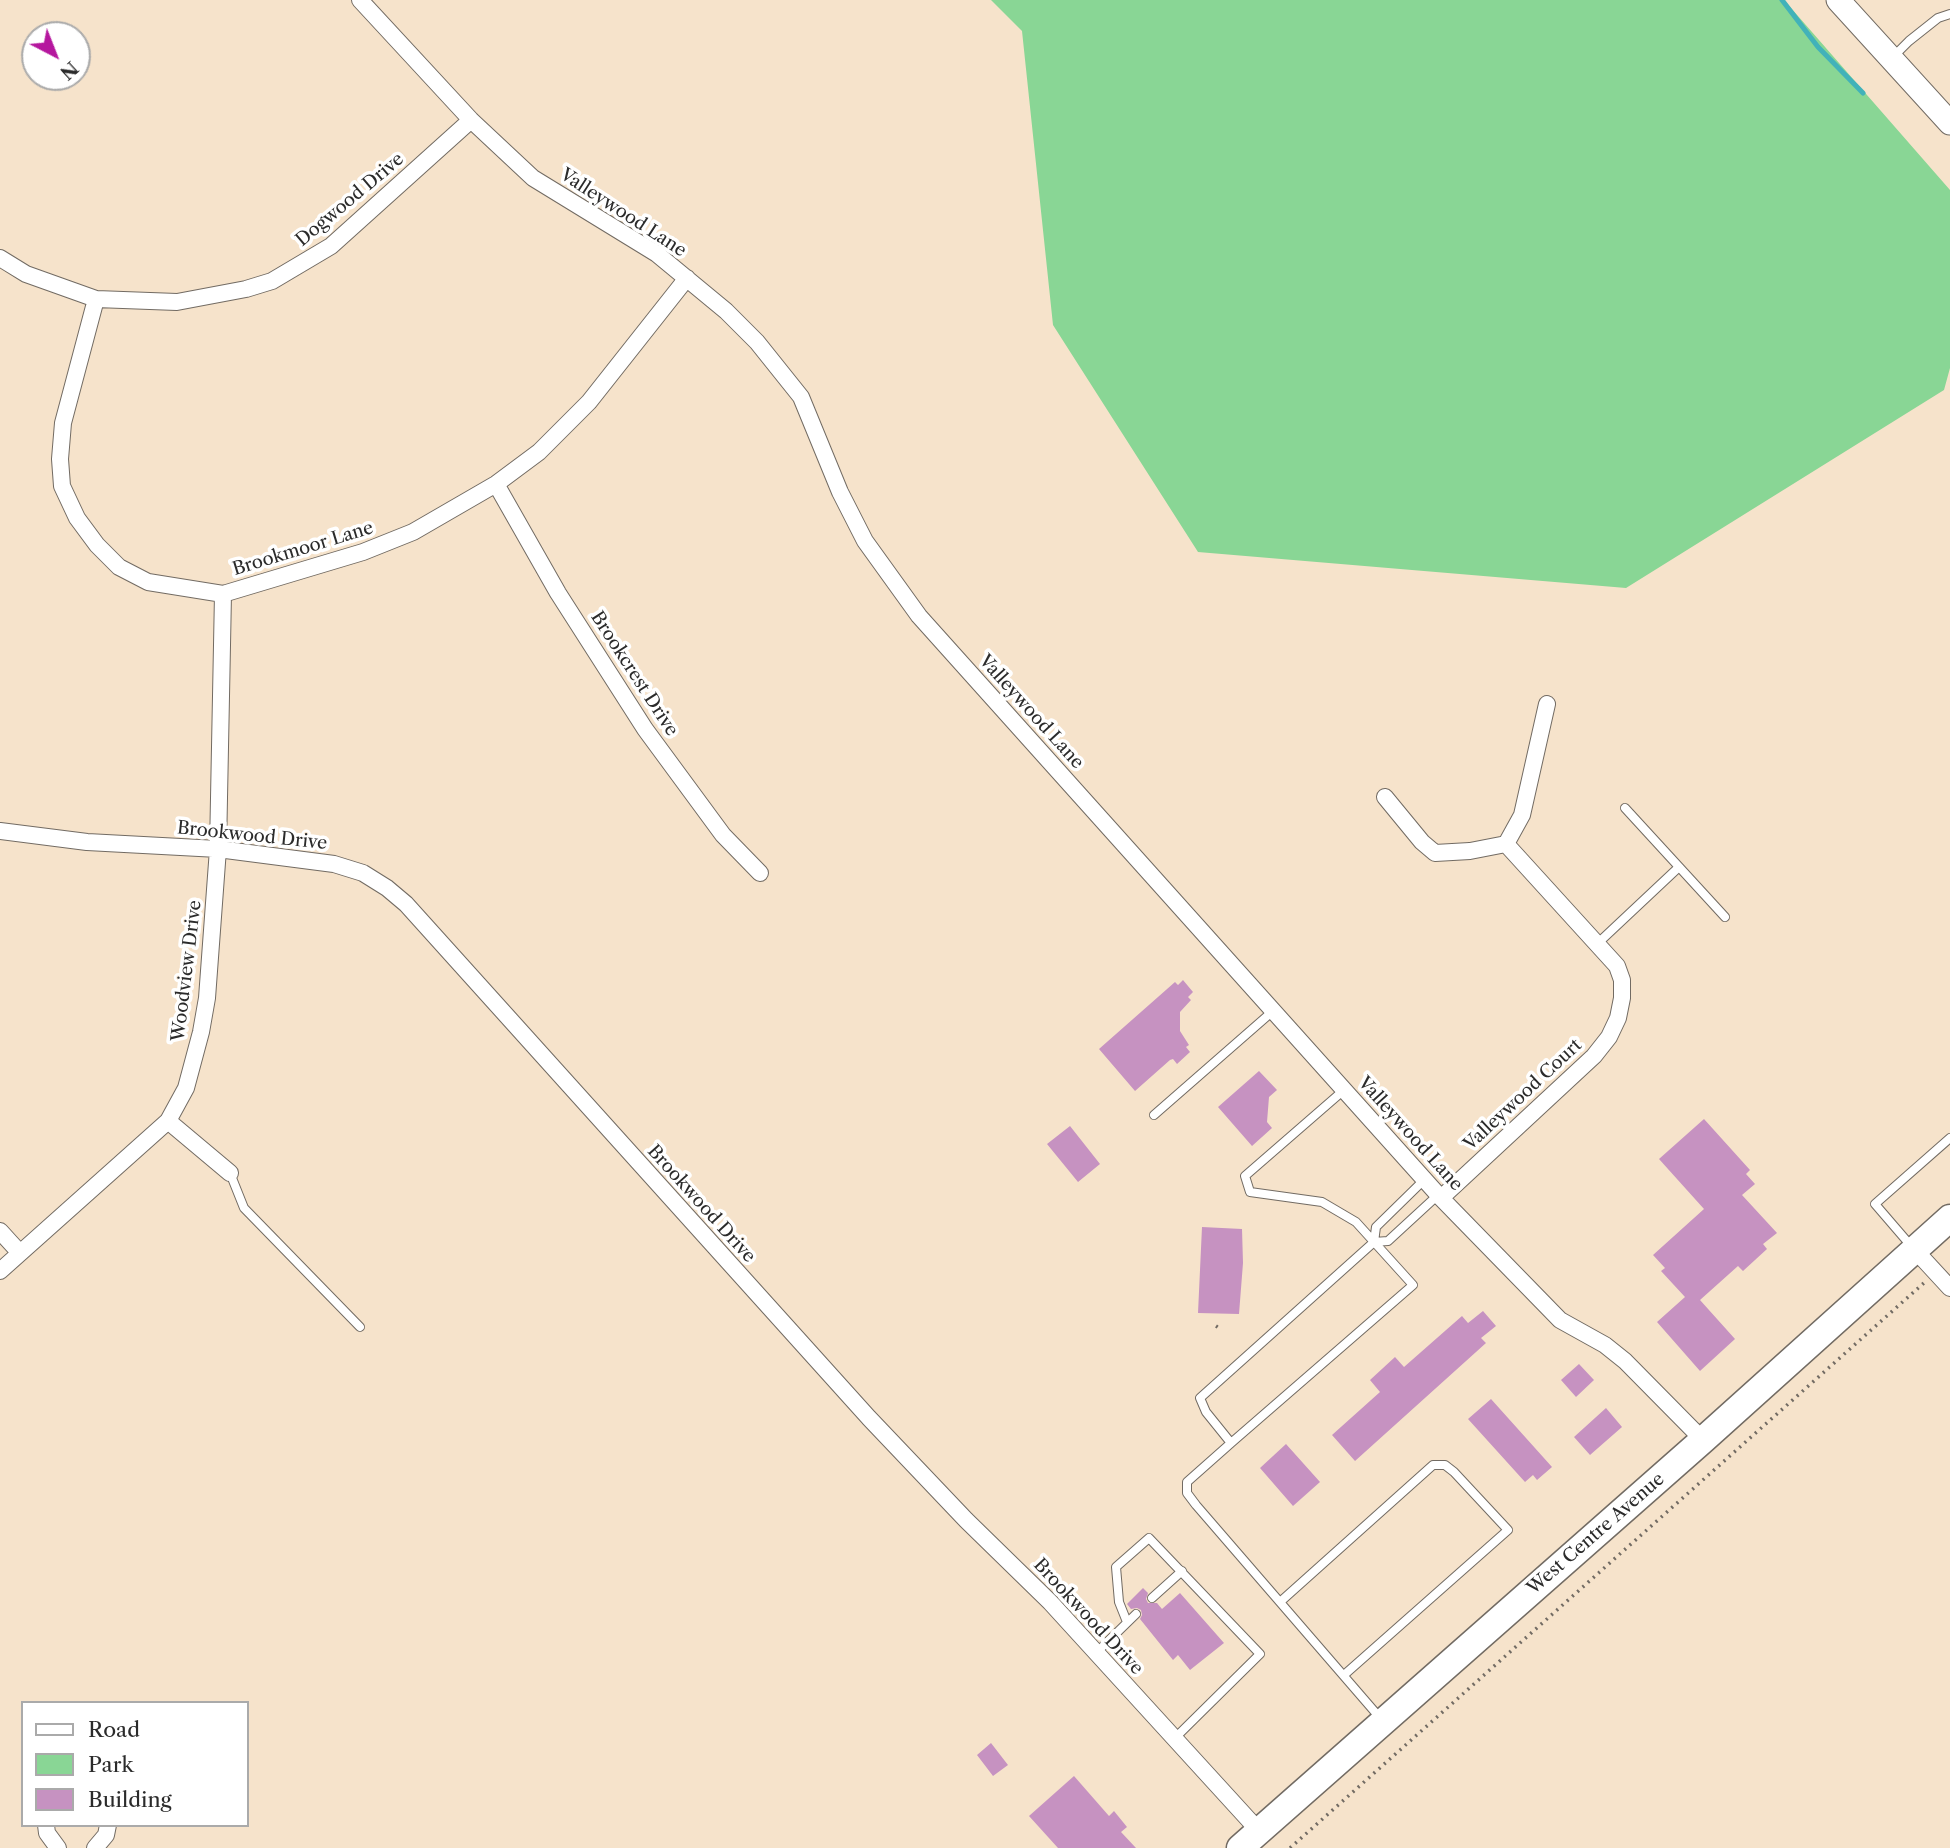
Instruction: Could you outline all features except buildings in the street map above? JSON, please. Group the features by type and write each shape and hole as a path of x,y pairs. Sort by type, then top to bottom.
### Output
{"main road":[{"name":"West Centre Avenue","path":"1250,1839 1703,1440 1950,1218"}],"street":[{"name":"Valleywood Lane","path":"360,0 471,120 533,178 657,254 757,342 801,397 839,492 865,541 919,616 1440,1197 1560,1320 1605,1345 1625,1361 1703,1440"},
{"path":"1838,0 1950,123"},
{"name":"Dogwood Drive","path":"0,258 26,274 96,299 177,302 209,298 272,281 331,246 471,120"},
{"name":"Brookmoor Lane","path":"96,299 64,423 60,459 62,486 78,518 97,545 119,567 148,582 223,594 363,552 413,532 496,484 539,452 589,402 687,278"},
{"name":"Brookcrest Drive","path":"496,484 558,593 645,729 723,835 760,873"},
{"name":"Woodview Drive","path":"0,1270 168,1121 186,1088 207,998 218,849 223,594"},
{"path":"1385,797 1422,842 1435,853 1470,851 1506,844 1522,815 1548,704"},
{"name":"Brookwood Drive","path":"0,831 87,842 218,849 334,864 363,873 406,904 869,1418 966,1520 1050,1602 1175,1738 1250,1839"},
{"name":"Valleywood Court","path":"1440,1197 1594,1056 1609,1037 1618,1018 1622,998 1622,980 1617,966 1506,844"},
{"path":"168,1121 230,1173"},
{"path":"0,1231 20,1254"},
{"path":"1914,1250 1950,1288"},
{"path":"47,1827 52,1843 58,1848"},
{"path":"99,1847 108,1827"}],"lane":[{"path":"1891,59 1909,41 1949,13"},
{"path":"1625,808 1725,917"},
{"path":"1597,944 1679,867"},
{"path":"1154,1115 1273,1011"},
{"path":"1344,1090 1245,1176 1250,1192 1322,1202 1356,1222 1413,1285 1187,1482 1187,1493 1384,1721"},
{"path":"1914,1250 1875,1204 1950,1138"},
{"path":"230,1173 244,1208 360,1327"},
{"path":"1374,1242 1376,1227 1424,1180"},
{"path":"1231,1443 1206,1412 1200,1398 1374,1242 1388,1241 1440,1197"},
{"path":"1280,1602 1433,1465 1445,1465 1454,1472 1508,1530 1344,1675"},
{"path":"1127,1622 1119,1602 1115,1567 1149,1538 1260,1654 1175,1738"},
{"path":"1152,1598 1182,1571"},
{"path":"1096,1653 1136,1614"}],"path":[{"path":"1290,1848 1935,1272"}],"green space":[{"path":"991,0 1784,0 1950,190 1950,368 1944,390 1626,588 1198,552 1053,325 1022,31"}],"waterway":[{"path":"1782,0 1818,47 1863,93"}]}
